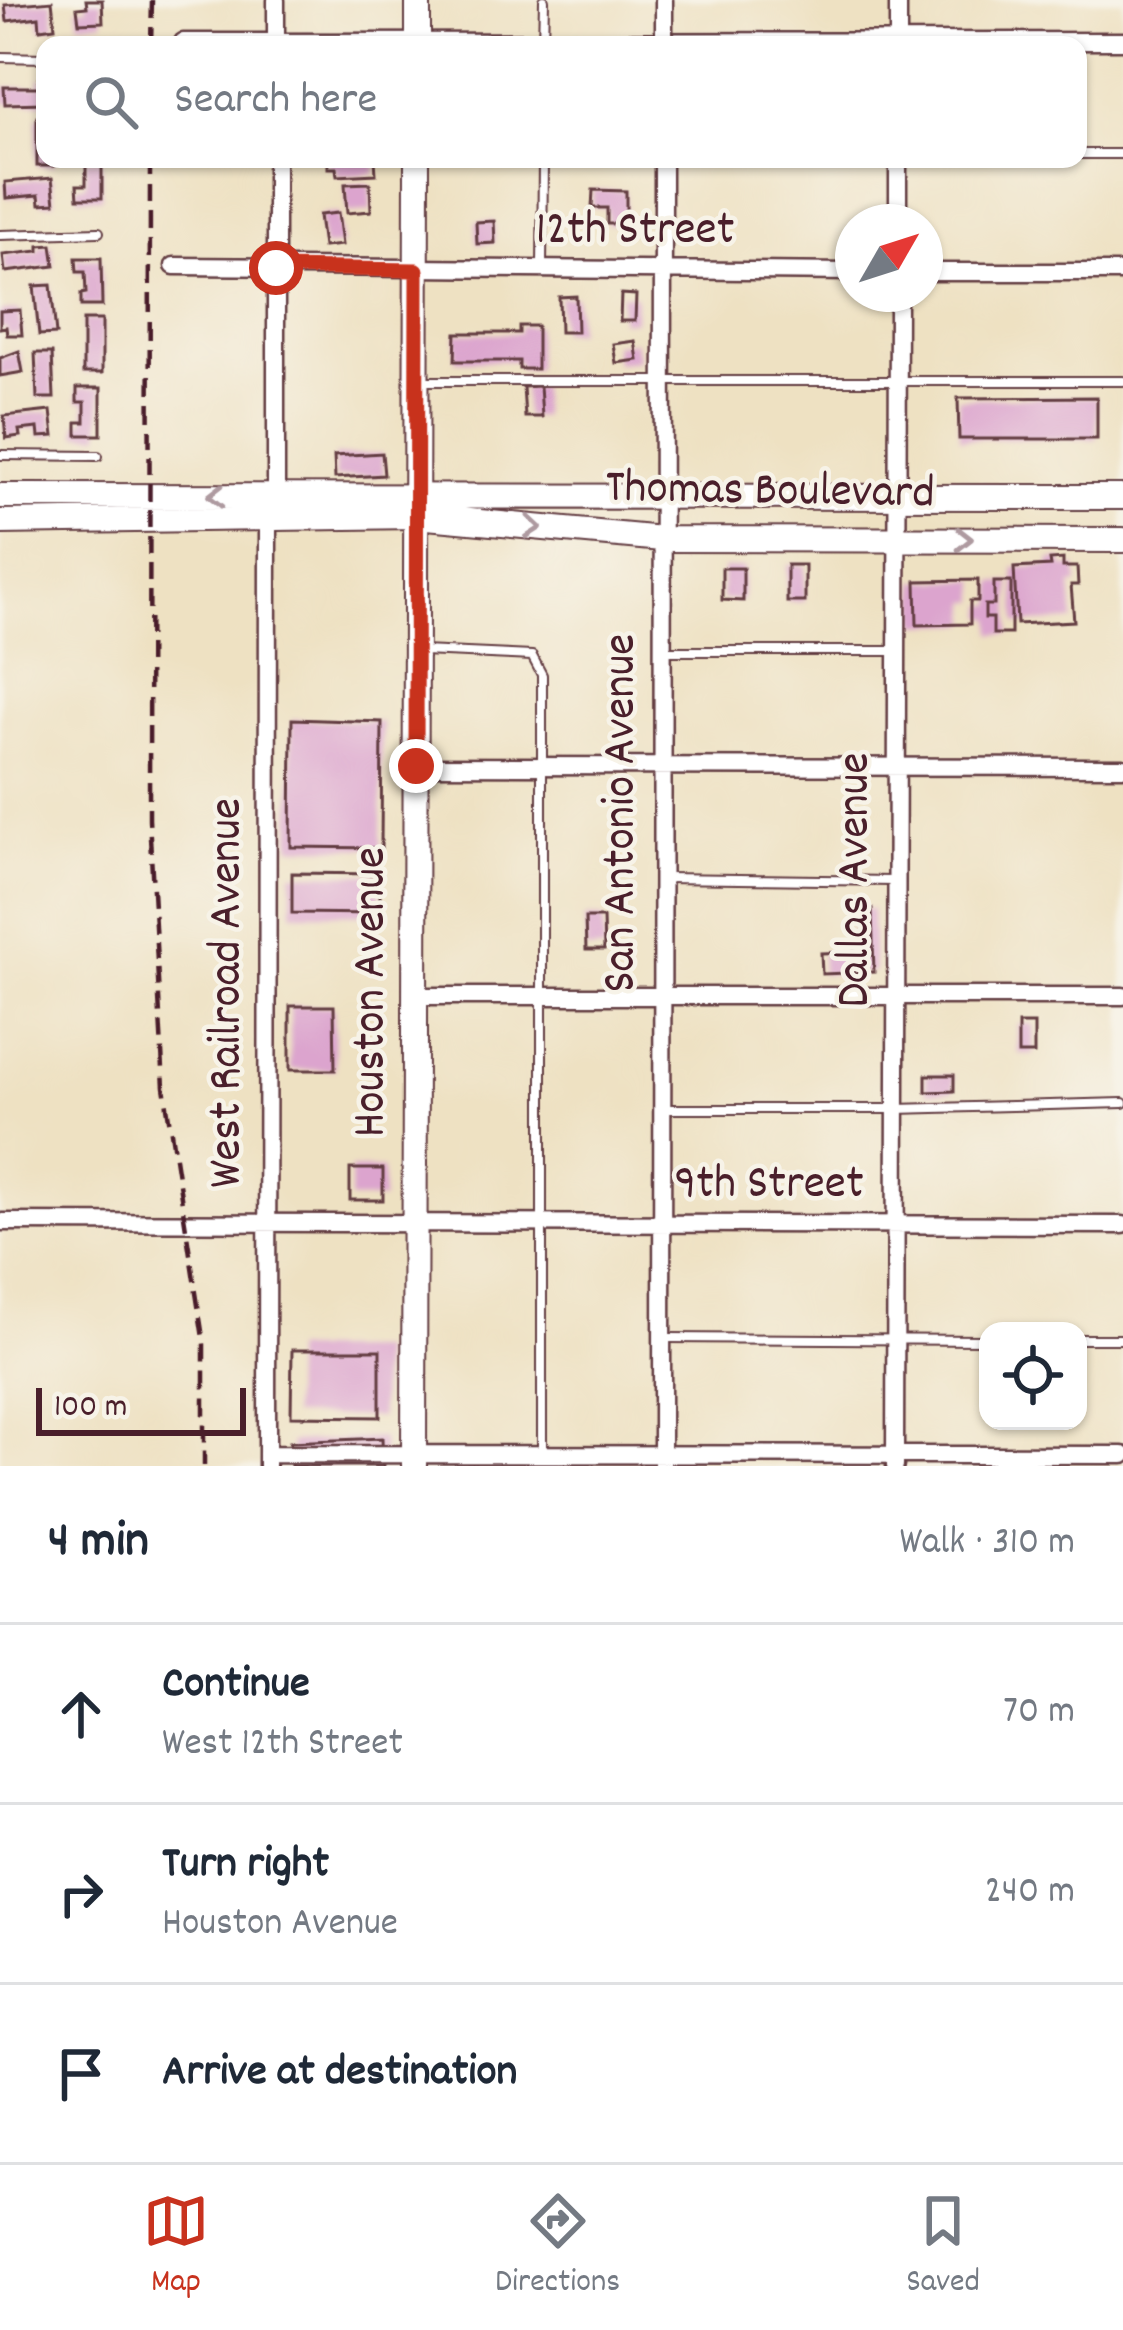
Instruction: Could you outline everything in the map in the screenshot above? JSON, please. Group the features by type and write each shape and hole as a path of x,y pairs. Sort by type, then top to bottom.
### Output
{"main road":[{"path":"418,0 418,36"},
{"name":"Houston Avenue","path":"414,1460 417,168"},
{"path":"0,496 272,508"},
{"name":"Thomas Boulevard","path":"417,506 662,497 1123,496"},
{"path":"0,522 417,506"},
{"name":"Thomas Boulevard","path":"417,506 662,538 1123,540"}],"street":[{"path":"276,0 276,36"},
{"path":"664,0 664,36"},
{"path":"898,0 898,36"},
{"path":"1087,41 1123,41"},
{"name":"West Railroad Avenue","path":"267,1460 276,168"},
{"name":"San Antonio Avenue","path":"662,1460 663,168"},
{"path":"898,168 898,204"},
{"name":"12th Street","path":"174,266 835,272"},
{"path":"943,272 1123,272"},
{"name":"Dallas Avenue","path":"895,1460 898,312"},
{"path":"416,766 1123,767"},
{"path":"415,996 1123,996"},
{"name":"9th Street","path":"0,1222 1123,1225"},
{"path":"267,1460 542,1454 662,1460 1123,1455"}],"lane":[{"path":"543,36 544,0"},
{"path":"0,57 36,58"},
{"path":"1087,154 1123,154"},
{"path":"542,271 543,168"},
{"path":"0,235 99,232"},
{"path":"417,381 1123,381"},
{"path":"0,455 98,456"},
{"path":"662,650 896,651"},
{"path":"416,651 532,656 542,675 542,1454"},
{"path":"662,878 895,881"},
{"path":"662,1108 895,1109 1123,1102"},
{"path":"663,1338 979,1340"},
{"path":"1087,1339 1123,1339"}],"building":[{"path":"86,0 102,0 103,22 79,23 77,8 87,7"},
{"path":"52,1 55,27 40,29 39,17 7,21 5,5"},
{"path":"4,87 36,87 36,103 5,104"},
{"path":"86,168 102,168 102,198 78,198 77,185 86,185"},
{"path":"336,168 376,168 376,174 337,176"},
{"path":"52,178 55,203 40,204 39,195 6,198 5,182"},
{"path":"370,183 371,211 347,213 345,184"},
{"path":"593,190 626,191 626,224 607,224 607,208 592,208"},
{"path":"338,213 342,245 323,247 319,215"},
{"path":"494,221 495,243 477,244 476,222"},
{"path":"52,245 55,266 5,272 3,255"},
{"path":"76,258 101,258 102,306 81,306 85,272 77,272"},
{"path":"51,285 56,334 39,335 34,286"},
{"path":"621,294 636,295 635,321 620,321"},
{"path":"576,296 577,332 560,332 559,297"},
{"path":"20,310 22,335 7,335 6,327 0,328 0,311"},
{"path":"83,320 102,320 102,373 83,373"},
{"path":"519,326 537,326 537,369 519,369 519,361 455,361 456,333 519,333"},
{"path":"635,341 638,360 616,363 613,344"},
{"path":"19,351 23,372 0,376 0,358"},
{"path":"35,353 52,353 54,398 37,398"},
{"path":"540,386 542,417 525,417 523,387"},
{"path":"77,388 101,388 101,435 77,435 77,422 85,422 85,402 77,402"},
{"path":"1097,397 1097,439 959,439 958,398"},
{"path":"51,411 54,436 39,437 38,428 19,430 20,436 6,438 4,416"},
{"path":"382,453 384,475 335,478 334,456"},
{"path":"1063,559 1063,567 1077,567 1078,585 1071,585 1074,621 1017,624 1014,568 1051,566 1050,560"},
{"path":"787,565 805,565 805,602 787,602"},
{"path":"722,568 743,568 743,601 722,600"},
{"path":"978,580 978,601 970,601 970,624 917,625 916,581"},
{"path":"994,582 1011,582 1011,634 993,634 993,618 985,618 985,605 994,605"},
{"path":"292,719 382,722 381,848 291,847"},
{"path":"292,873 380,874 380,914 292,913"},
{"path":"852,909 872,909 874,972 822,974 821,953 854,952"},
{"path":"585,918 603,918 604,950 586,950"},
{"path":"290,1006 334,1006 335,1070 290,1070"},
{"path":"1018,1024 1034,1024 1034,1054 1018,1054"},
{"path":"926,1075 954,1075 954,1091 926,1092"},
{"path":"350,1169 383,1169 383,1200 350,1200"},
{"path":"292,1350 380,1350 380,1417 291,1416"},
{"path":"382,1438 383,1466 291,1466 290,1442"}],"railway":[{"path":"151,36 152,0"},
{"path":"150,168 149,819 164,1087 204,1344 204,1466"}],"route":[{"path":"276,268 417,270 416,766"}]}
